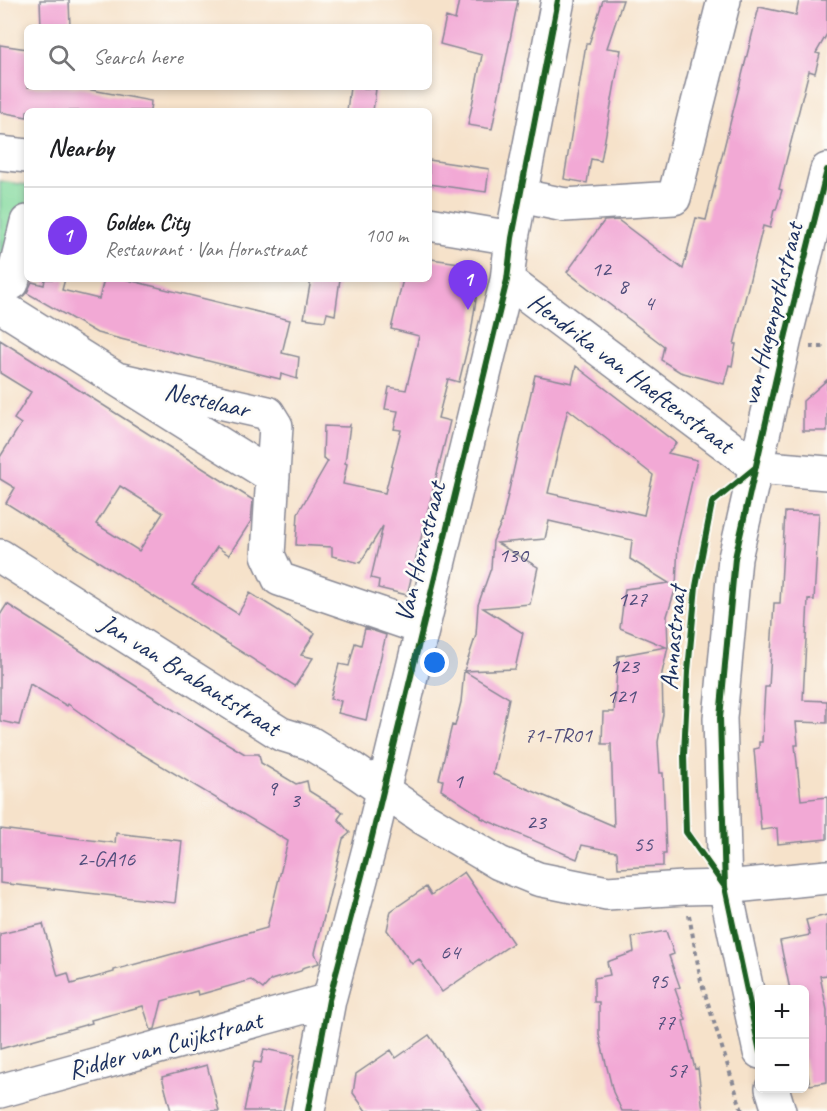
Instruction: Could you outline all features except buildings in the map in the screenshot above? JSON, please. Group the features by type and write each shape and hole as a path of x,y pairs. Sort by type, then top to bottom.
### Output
{"street":[{"name":"Van Hornstraat","path":"308,1111 329,1000 383,790 507,280 512,238 558,0"},
{"path":"521,196 565,205 674,198 724,0"},
{"path":"0,153 24,156"},
{"name":"van Hugenpothstraat","path":"756,467 827,170"},
{"path":"432,225 512,238"},
{"name":"Nestelaar","path":"24,232 6,295 117,380 273,477"},
{"name":"Hendrika van Haeftenstraat","path":"507,280 756,467"},
{"name":"Nestelaar","path":"117,380 268,413 276,426 268,555 279,579 422,628"},
{"path":"756,1039 725,887 720,718 735,558 756,467 827,472"},
{"name":"Jan van Brabantstraat","path":"0,556 281,734 310,744 420,816 499,863 538,879 608,893 725,887 827,877"},
{"name":"Ridder van Cuijkstraat","path":"0,1091 329,1000"},
{"path":"773,1093 779,1111"}],"path":[{"path":"684,888 701,981 742,1111"}],"green space":[{"path":"0,181 24,185 24,215 0,276"}],"cycle path":[{"path":"308,1111 329,1000 370,845 507,280 512,238 558,0"},
{"path":"757,1039 725,887 720,718 735,558 786,334 827,170"},
{"name":"Annastraat","path":"725,887 686,832 684,755 688,671 696,586 712,503 756,467"}],"place":[{"name":"Golden City","path":"468,310"}]}
